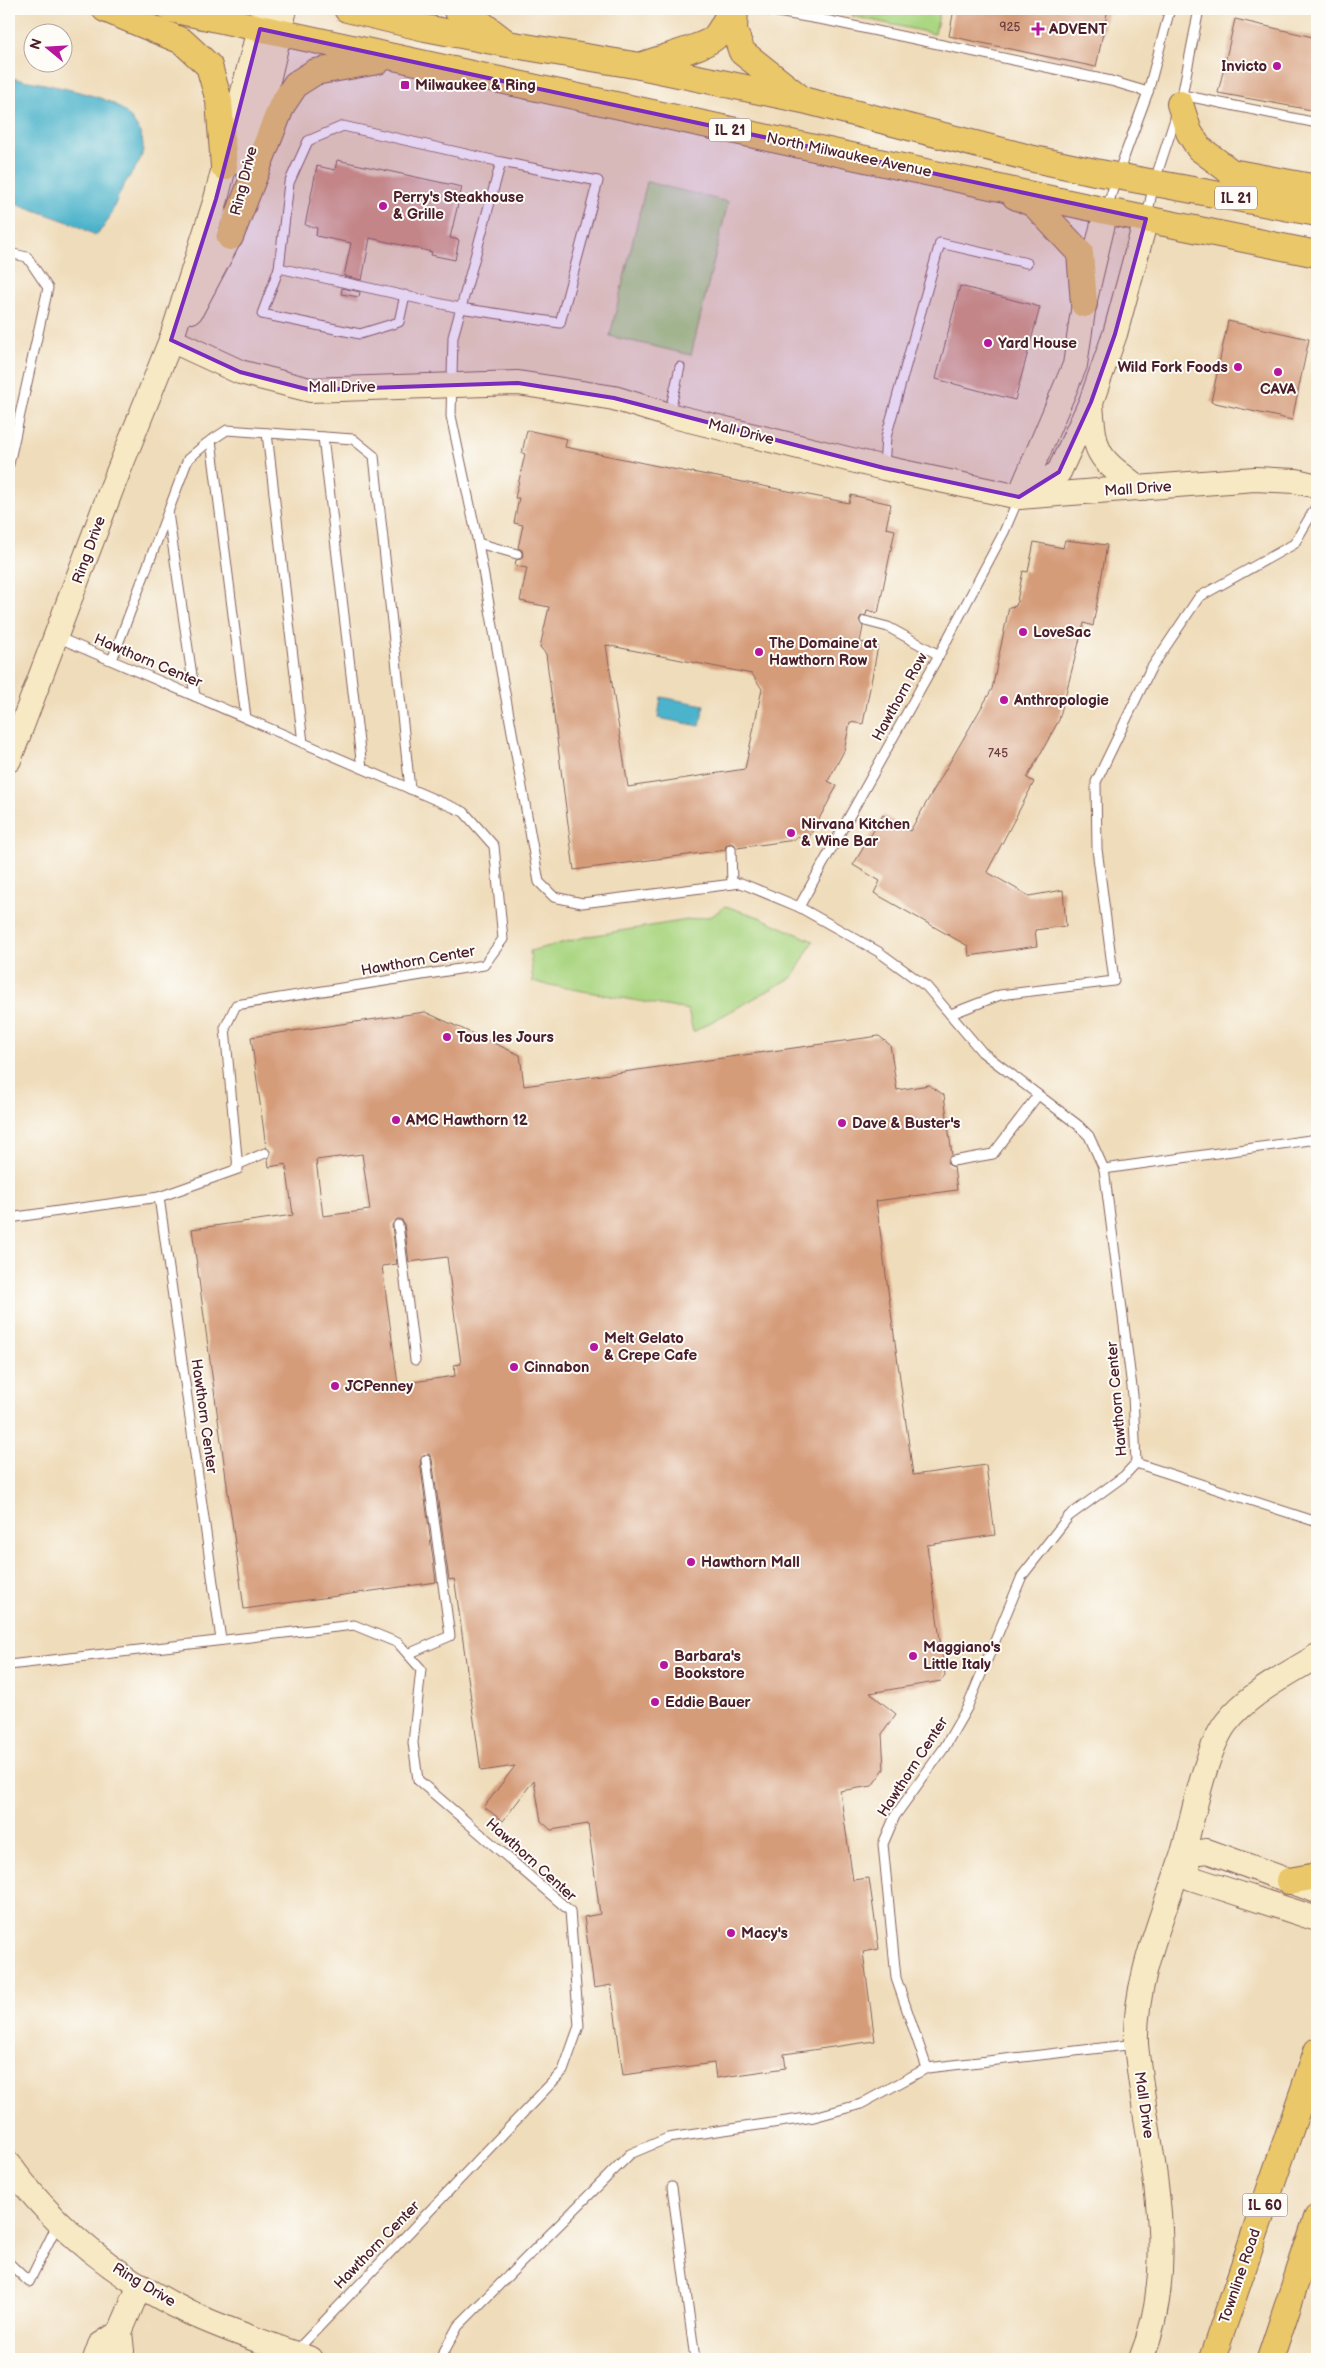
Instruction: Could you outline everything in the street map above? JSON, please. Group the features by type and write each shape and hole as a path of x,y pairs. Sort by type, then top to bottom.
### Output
{"main road":[{"path":"106,9 182,41 209,66 219,101 224,167"},
{"name":"North Milwaukee Avenue","path":"171,9 268,24 480,77 979,182 1106,211 1317,254"},
{"name":"IL 21","path":"347,9 425,28 640,66 803,100 1034,159 1317,213"},
{"path":"456,9 465,11 508,44"},
{"path":"640,66 702,46 716,38 733,9"},
{"path":"733,9 734,30 742,52 803,100"},
{"path":"230,237 282,105 296,84 315,72 349,64 382,61 480,77"},
{"path":"1181,100 1189,132 1199,148 1230,172 1317,188"},
{"path":"979,182 1034,204 1080,254 1084,304"},
{"path":"1289,1880 1317,1876"},
{"name":"Townline Road","path":"1212,2359 1317,2051"},
{"path":"1270,2359 1317,2218"}],"street":[{"name":"Ring Drive","path":"9,760 111,490 171,340 268,24 285,9"},
{"name":"Ring Drive","path":"171,340 194,306 230,237 268,24"},
{"path":"1019,497 1075,365 1084,304 1106,211"},
{"path":"1019,497 1059,472 1090,402 1115,334 1146,219"},
{"name":"Mall Drive","path":"171,340 240,372 310,390 518,383 614,398 669,415 884,468 1019,497 1255,479 1296,481 1317,486"},
{"path":"1090,402 1094,441 1104,462 1140,489"},
{"name":"Mall Drive","path":"1141,2359 1155,2316 1162,2272 1162,2237 1136,2044 1136,2017 1145,1972 1183,1854 1209,1760 1224,1726 1260,1690 1317,1656"},
{"path":"1317,1891 1206,1851 1183,1854 1191,1878 1317,1919"},
{"name":"Ring Drive","path":"9,2164 58,2222 124,2276 190,2313 303,2356"},
{"path":"119,2359 122,2351 120,2332 140,2284"},
{"path":"95,2359 100,2345 120,2332"}],"lane":[{"path":"760,9 872,30 1111,82 1148,92"},
{"path":"1106,211 1116,176 1148,92 1170,9"},
{"path":"1146,219 1154,183 1181,100 1200,9"},
{"path":"1181,100 1317,123"},
{"path":"279,268 405,295 460,308 560,324 598,181 501,162 343,126 308,141 289,183 279,268 262,314 360,334 398,322 405,295"},
{"name":"Hawthorn Center","path":"501,162 453,337 451,416 478,544 539,882 554,897 582,903 741,883 800,907 879,952 927,987 982,1052 1078,1125 1089,1136 1104,1169 1133,1395 1136,1463 1124,1476 1069,1516 1022,1576 967,1708 944,1748 895,1816 883,1844 896,1978 927,2068"},
{"path":"884,468 886,437 940,243 1027,263"},
{"path":"9,253 27,257 48,288 9,464"},
{"path":"669,415 680,367"},
{"path":"112,660 188,459 211,440 227,430 353,439 374,456 410,789"},
{"path":"267,433 303,742"},
{"path":"323,437 362,768"},
{"path":"211,440 246,718"},
{"name":"Hawthorn Row","path":"800,907 939,654 1004,532 1019,497"},
{"path":"951,1014 1000,995 1114,981 1097,849 1096,782 1150,670 1199,597 1294,544 1317,505"},
{"path":"168,512 195,696"},
{"path":"478,544 517,554"},
{"path":"864,621 888,627 939,654"},
{"name":"Hawthorn Center","path":"57,637 464,812 494,846 503,939 484,965 236,1005 225,1028 238,1165"},
{"path":"731,849 732,884"},
{"path":"953,1161 993,1154 1038,1095"},
{"path":"1104,1169 1317,1139"},
{"path":"9,1218 159,1197 238,1170 238,1165 265,1153"},
{"name":"Hawthorn Center","path":"159,1197 221,1640"},
{"path":"398,1225 415,1360"},
{"path":"408,1654 450,1636 426,1460"},
{"path":"1136,1463 1317,1522"},
{"name":"Hawthorn Center","path":"9,1665 354,1625 398,1643 421,1669 413,1743 418,1780 570,1911 579,2026 563,2071 303,2356"},
{"path":"440,2359 458,2326 630,2154 668,2138 814,2117 861,2104 927,2068 1136,2044"},
{"path":"672,2187 695,2359"},
{"path":"9,2263 29,2282 58,2222"}],"highlighted area":[{"path":"260,29 1146,219 1115,334 1091,402 1059,472 1019,497 884,468 614,398 518,383 310,390 240,372 171,340 216,199"}],"green space":[{"path":"854,9 940,9 935,34 852,16"},
{"path":"647,182 728,202 691,355 610,336"},
{"path":"725,906 759,917 813,941 793,977 693,1032 688,1010 533,982 530,951 589,936 712,916"}],"water":[{"path":"9,78 46,84 100,98 116,105 128,115 138,128 143,143 140,160 123,187 108,220 95,235 74,224 9,201"},
{"path":"661,697 704,705 700,726 658,718"}],"building":[{"path":"954,9 1108,9 1096,67 949,36"},
{"path":"1235,19 1317,38 1317,111 1218,93"},
{"name":"Perry's Steakhouse & Grille","path":"337,160 462,187 450,238 459,240 455,260 431,255 432,252 370,238 362,280 344,276 351,243 316,236 317,228 305,225 317,166 335,170"},
{"name":"Yard House","path":"960,286 1040,307 1015,400 936,379"},
{"path":"342,288 360,292 359,297 341,294"},
{"path":"1228,321 1309,339 1292,420 1211,402"},
{"name":"The Domaine at Hawthorn Row","path":"527,430 567,439 565,447 692,473 849,503 851,495 891,504 886,528 895,530 878,613 867,610 866,615 861,616 859,620 863,627 860,642 878,646 863,724 850,722 844,751 828,781 837,786 808,839 797,836 795,840 737,848 734,844 730,843 726,846 725,850 574,870 546,654 540,647 549,607 520,601 527,568 515,566 516,560 521,559 523,555 522,550 518,548 523,525 514,523 519,498 515,498 525,454 522,453","holes":["606,645 752,674 762,689 745,769 628,787"]},
{"path":"1065,540 1107,545 1093,626 1084,623 1059,720 1027,778 1034,782 987,872 1029,896 1063,890 1066,926 1035,930 1037,946 969,956 968,946 874,893 880,881 853,865 883,815 910,831 992,689 1009,607 1016,606 1023,571 1028,572 1034,542 1063,548"},
{"name":"Hawthorn Mall","path":"425,1012 520,1055 524,1086 879,1036 890,1045 897,1090 929,1085 944,1095 952,1155 947,1162 954,1167 957,1190 876,1201 913,1475 986,1465 995,1535 927,1545 945,1676 941,1681 870,1693 896,1714 882,1734 884,1769 872,1786 840,1791 853,1880 869,1878 879,1949 863,1952 875,2041 784,2054 786,2068 716,2078 714,2063 623,2075 611,1985 594,1988 584,1917 600,1914 588,1824 551,1830 541,1821 534,1780 503,1821 484,1807 515,1766 481,1771 455,1583 454,1579 449,1580 432,1459 429,1454 423,1455 420,1461 436,1582 244,1609 192,1229 293,1215 286,1164 269,1167 268,1159 271,1153 266,1147 251,1037","holes":["362,1154 370,1210 323,1216 316,1160","397,1219 401,1219 404,1224 409,1262 447,1257 461,1364 454,1365 455,1376 398,1384 382,1266 397,1264 392,1225"]}],"place":[{"name":"ADVENT","path":"1038,29"},
{"name":"Invicto","path":"1277,66"},
{"name":"Milwaukee & Ring","path":"405,85"},
{"name":"Perry's Steakhouse & Grille","path":"383,206"},
{"name":"Yard House","path":"988,343"},
{"name":"Wild Fork Foods","path":"1238,367"},
{"name":"CAVA","path":"1278,372"},
{"name":"LoveSac","path":"1023,632"},
{"name":"The Domaine at Hawthorn Row","path":"759,652"},
{"name":"Anthropologie","path":"1004,700"},
{"name":"Nirvana Kitchen & Wine Bar","path":"791,833"},
{"name":"Tous les Jours","path":"447,1037"},
{"name":"AMC Hawthorn 12","path":"396,1120"},
{"name":"Dave & Buster's","path":"842,1123"},
{"name":"Melt Gelato & Crepe Cafe","path":"594,1347"},
{"name":"Cinnabon","path":"514,1367"},
{"name":"JCPenney","path":"335,1386"},
{"name":"Hawthorn Mall","path":"691,1562"},
{"name":"Maggiano's Little Italy","path":"913,1656"},
{"name":"Barbara's Bookstore","path":"664,1665"},
{"name":"Eddie Bauer","path":"655,1702"},
{"name":"Macy's","path":"731,1933"}]}
